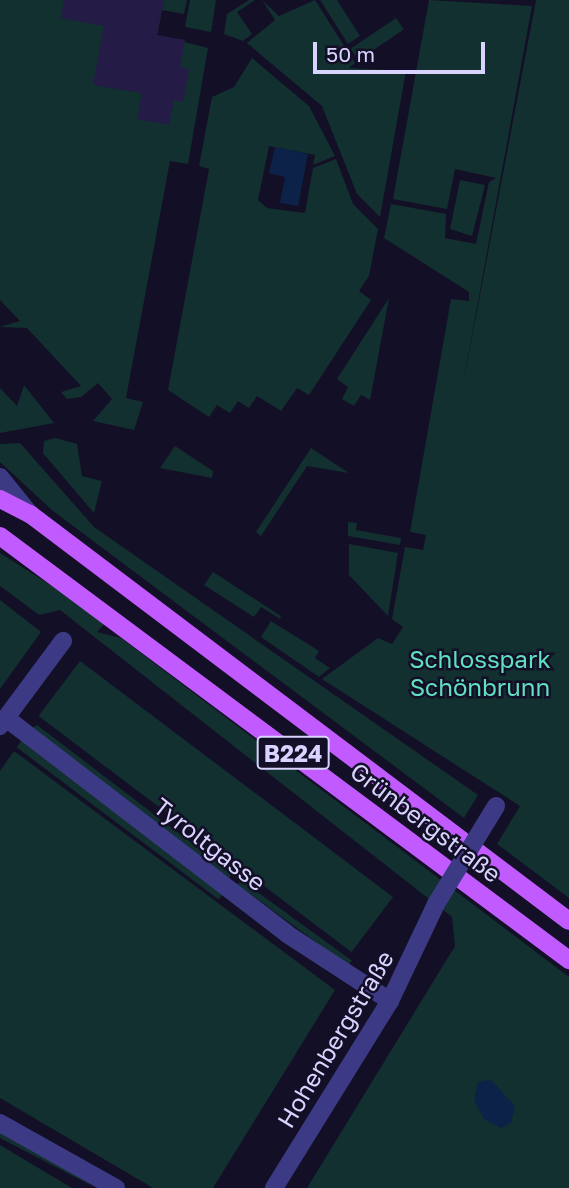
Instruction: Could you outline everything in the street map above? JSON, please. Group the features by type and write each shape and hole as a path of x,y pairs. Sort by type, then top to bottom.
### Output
{"main road":[{"name":"B224","path":"0,499 30,514"},
{"name":"Grünbergstraße","path":"30,514 569,921"},
{"name":"Grünbergstraße","path":"0,536 18,545 569,960"}],"street":[{"path":"0,477 30,514"},
{"path":"3,722 63,641"},
{"name":"Tyroltgasse","path":"3,722 287,934 390,1001"},
{"name":"Hohenbergstraße","path":"274,1188 390,1001 434,908 499,801"},
{"path":"0,1123 116,1188"}],"green space":[{"path":"0,0 187,0 184,14 162,10 157,35 208,48 188,164 170,161 126,398 143,402 134,430 93,421 112,399 98,383 81,397 67,399 61,392 81,386 27,328 0,327 20,321 0,300"},
{"path":"190,0 216,0 211,32 185,27"},
{"path":"249,0 255,0 237,12 252,34 243,41 224,34 227,14"},
{"path":"262,0 279,16 315,0 355,63 349,68 406,71 380,217 357,194 322,106 247,43 275,20"},
{"path":"320,0 337,0 360,36 348,44"},
{"name":"Schlosspark Schönbrunn","path":"429,0 532,6 461,395 536,0 569,0 569,898 497,844 520,806 322,679 378,638 392,644 403,627 392,619 405,547 423,550 426,535 410,532 451,299 469,301 469,292 384,238 391,204 446,214 445,238 476,244 489,182 496,178 455,169 447,209 393,199"},
{"path":"396,18 404,30 358,60 350,49"},
{"path":"252,58 309,106 335,156 313,165 315,155 269,146 258,200 267,208 305,213 313,168 336,159 353,204 378,229 369,276 359,291 371,300 309,395 297,388 281,411 257,396 249,408 238,401 230,413 217,405 209,417 168,390 209,169 199,166 212,97 234,87"},
{"path":"460,180 485,185 472,236 450,229"},
{"path":"389,298 370,400 361,395 354,406 342,399 348,387 337,379"},
{"path":"24,385 54,423 0,433 0,388 17,406"},
{"path":"55,438 77,444 82,476 102,481 94,513 43,453 44,441"},
{"path":"20,443 94,527 478,795 464,818 53,511 0,462 0,444"},
{"path":"175,446 213,471 212,478 160,468"},
{"path":"311,448 349,473 307,466 261,536 256,532"},
{"path":"348,522 357,523 356,530 401,538 400,545 348,536"},
{"path":"349,544 398,553 388,616 349,575"},
{"path":"0,553 105,623 97,632 121,638 569,977 569,1188 307,1188 455,946 452,917 60,610 39,615 0,586"},
{"path":"213,572 281,616 280,619 261,607 254,617 204,585"},
{"path":"0,600 41,632 0,689"},
{"path":"271,621 319,651 315,658 330,668 319,677 261,637"},
{"path":"80,661 393,897 352,952 38,716"},
{"path":"37,725 232,874 229,878 31,729"},
{"path":"22,740 224,892 219,899 17,747"},
{"path":"14,751 335,990 213,1188 153,1188 0,1098 0,771"},
{"path":"241,880 352,961 348,965 237,885"},
{"path":"0,1132 25,1144 96,1188 0,1138"},
{"path":"0,1145 72,1188 0,1188"}],"water":[{"path":"275,147 308,154 298,206 280,203 285,177 269,173"},
{"path":"491,1080 515,1106 511,1123 501,1128 484,1119 474,1100 478,1082"}],"building":[{"path":"64,0 164,0 157,35 185,40 180,67 189,69 183,102 174,100 169,125 137,119 142,93 93,85 104,26 61,18"}]}
